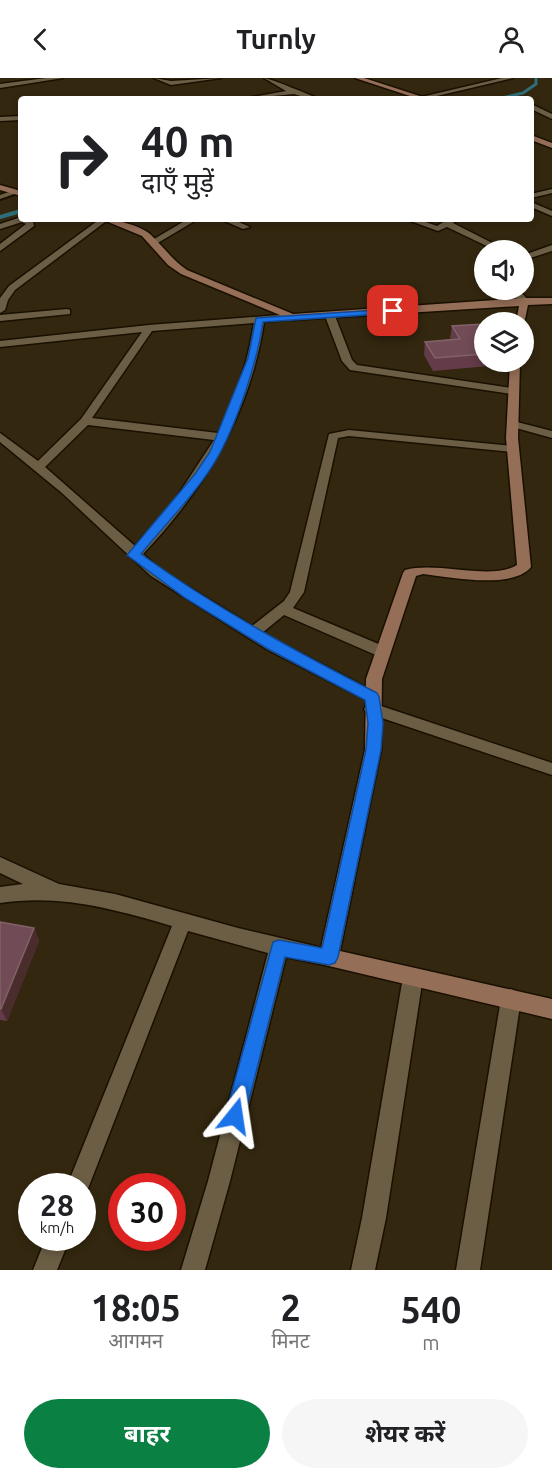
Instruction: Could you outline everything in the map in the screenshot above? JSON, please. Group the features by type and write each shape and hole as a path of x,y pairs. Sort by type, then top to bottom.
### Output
{"street":[{"path":"6,78 14,84"},
{"path":"0,86 60,78"},
{"path":"157,78 171,83 218,78"},
{"path":"267,78 307,96"},
{"path":"358,78 417,96"},
{"path":"364,78 418,96"},
{"path":"433,96 510,78"},
{"path":"265,96 294,92"},
{"path":"534,105 542,104"},
{"path":"534,108 552,117"},
{"path":"0,119 18,118"},
{"path":"534,138 552,146"},
{"path":"0,187 18,193"},
{"path":"534,205 552,214"},
{"path":"0,226 18,221"},
{"path":"0,248 30,226 28,222"},
{"path":"0,310 3,300 12,288 101,222"},
{"path":"114,222 130,227 153,242 171,263 184,272 292,317"},
{"path":"153,242 186,222"},
{"path":"232,222 246,227"},
{"path":"418,222 438,229 451,222 483,240"},
{"path":"534,254 552,248"},
{"path":"522,312 524,301"},
{"path":"0,344 149,328 524,301 552,301"},
{"path":"0,318 67,312"},
{"path":"330,316 347,361 354,368 511,391"},
{"path":"134,555 199,476 222,437 256,350 259,320"},
{"path":"39,466 85,421 149,328"},
{"path":"329,957 373,750 376,723 372,703 374,679 410,573 423,570 505,575 519,572 524,567 513,449 511,391 514,372"},
{"path":"85,421 222,437"},
{"path":"513,424 552,435"},
{"path":"252,633 283,609 297,592 333,436 349,433 513,449"},
{"path":"0,436 39,466 134,555 172,584 252,633 372,703 552,769"},
{"path":"283,609 383,652"},
{"path":"0,865 58,890 107,900 279,948 329,957 552,1009"},
{"path":"0,895 58,890"},
{"path":"83,1173 183,921"},
{"path":"194,1270 279,948"},
{"path":"363,1270 374,1218 414,977"},
{"path":"468,1270 511,999"},
{"path":"45,1270 52,1251"}],"lane":[{"path":"0,197 18,193"}],"building":[{"path":"474,325 474,355 435,358 425,342 460,339 452,326"},
{"path":"0,922 34,928 1,1009 0,1008"}],"waterway":[{"path":"510,96 523,93 536,84 536,78"},
{"path":"0,217 18,212"}],"route":[{"path":"235,1116 279,948 329,957 373,750 376,723 372,709 372,697 273,646 189,595 134,555 199,476 215,452 253,358 259,320 393,311"}]}
